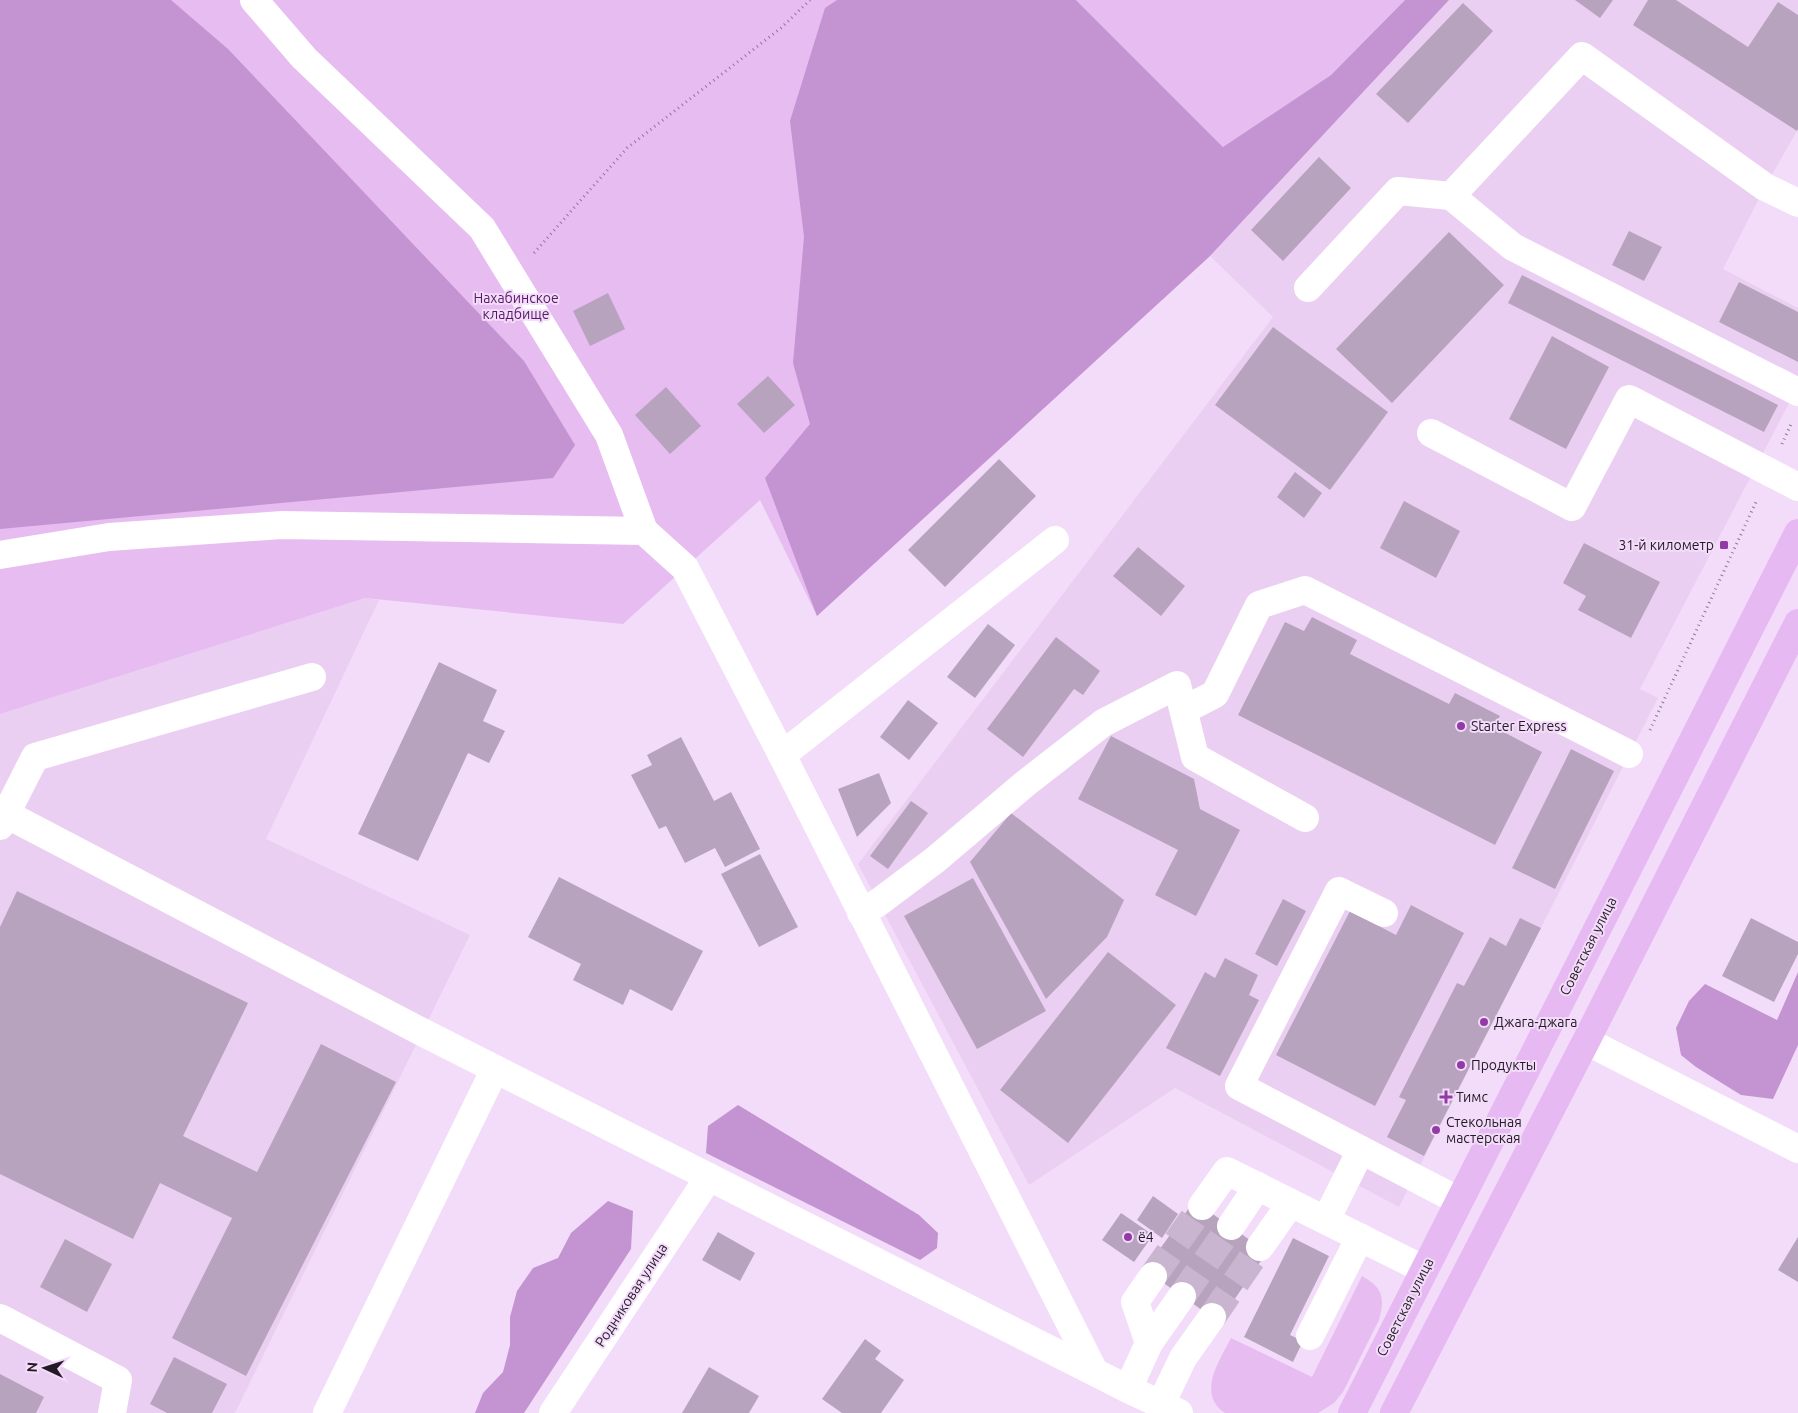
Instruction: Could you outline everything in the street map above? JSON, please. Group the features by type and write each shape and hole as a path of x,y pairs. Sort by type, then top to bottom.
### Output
{"main road":[{"name":"Советская улица","path":"1352,1413 1798,533"},
{"path":"1394,1413 1586,1041 1798,623"}],"street":[{"path":"254,0 304,58 482,228 609,435 644,531 685,568 782,755 1094,1372"},
{"path":"1452,196 1582,56 1765,186 1798,203"},
{"path":"1308,288 1398,191 1452,196 1514,247 1796,404"},
{"path":"1431,434 1572,507 1629,399 1798,487"},
{"path":"0,555 109,537 282,525 644,531"},
{"path":"782,755 1055,540"},
{"path":"1184,710 1215,694 1259,605 1305,590 1629,754"},
{"path":"312,677 36,757 3,820 1170,1409 1183,1358 1212,1317"},
{"path":"861,913 879,902 935,860 1026,783 1103,723 1177,685 1196,757 1305,818"},
{"path":"1384,913 1339,891 1239,1086 1459,1201"},
{"path":"1586,1041 1798,1149"},
{"path":"327,1413 495,1069"},
{"path":"1326,1220 1361,1150"},
{"path":"1202,1206 1227,1171 1424,1269"},
{"name":"Родниковая улица","path":"553,1413 709,1177"},
{"path":"1231,1226 1258,1186"},
{"path":"1260,1247 1291,1203"},
{"path":"1310,1336 1360,1237"},
{"path":"1148,1344 1135,1302 1153,1276"},
{"path":"1128,1389 1148,1344 1182,1296"},
{"path":"0,1318 118,1380 112,1413"}],"path":[{"path":"512,278 627,148 781,28 810,0"},
{"path":"1629,754 1635,758 1660,710 1769,472 1796,404"}],"shaded area":[{"path":"0,0 171,0 228,49 524,361 575,445 553,478 0,529"},
{"path":"837,0 1076,0 1223,147 1331,75 1405,0 1449,0 1210,256 817,616 765,478 810,424 793,363 804,237 790,121 825,8"},
{"path":"1449,0 1798,0 1798,129 1765,187 1723,269 1798,308 1798,386 1640,689 1658,698 1399,1207 1175,1088 1029,1185 858,864 1273,317 1210,256"},
{"path":"365,598 379,600 266,839 470,935 235,1413 0,1413 0,714"},
{"path":"1798,972 1798,1045 1773,1099 1741,1095 1696,1067 1681,1055 1676,1028 1689,1001 1705,984 1777,1020"},
{"path":"738,1105 919,1215 938,1233 937,1248 920,1260 706,1153 708,1126"},
{"path":"608,1201 633,1211 631,1249 524,1413 475,1413 483,1393 503,1372 510,1345 510,1317 517,1291 533,1268 558,1258 571,1233"}],"green space":[{"name":"Нахабинское кладбище","path":"0,0 1006,0 1210,256 817,616 760,500 623,624 365,598 0,714"},
{"path":"1076,0 1405,0 1331,75 1223,147"},
{"path":"1362,1276 1369,1280 1381,1294 1381,1312 1379,1320 1343,1392 1334,1403 1318,1413 1225,1413 1216,1405 1211,1387 1213,1377 1231,1338 1312,1377"}],"building":[{"path":"1575,0 1613,0 1600,18"},
{"path":"1648,0 1676,0 1748,47 1778,2 1798,15 1797,131 1633,25"},
{"path":"1463,3 1493,31 1408,123 1376,94"},
{"path":"1319,157 1351,188 1283,261 1251,230"},
{"path":"1629,231 1662,247 1644,281 1612,265"},
{"path":"1449,232 1504,285 1392,403 1336,349"},
{"path":"1522,275 1778,405 1764,432 1508,303"},
{"path":"1739,282 1798,312 1798,362 1719,322"},
{"path":"608,293 625,329 590,346 573,311"},
{"path":"1273,327 1388,412 1330,490 1215,405"},
{"path":"1552,336 1609,367 1566,449 1509,419"},
{"path":"768,376 795,405 764,433 737,404"},
{"path":"666,387 701,426 670,454 635,415"},
{"path":"999,459 1036,496 945,587 908,550"},
{"path":"1295,472 1322,493 1304,518 1277,497"},
{"path":"1404,501 1460,531 1436,578 1380,548"},
{"path":"1584,543 1660,582 1631,638 1578,610 1586,596 1563,583"},
{"path":"1138,547 1185,586 1161,616 1113,576"},
{"path":"1312,617 1357,640 1350,654 1449,704 1455,693 1500,716 1494,727 1542,752 1495,845 1238,715 1285,622 1304,631"},
{"path":"988,624 1015,645 975,698 947,677"},
{"path":"1056,637 1100,671 1083,695 1074,689 1023,757 987,729"},
{"path":"439,662 497,690 483,721 505,731 489,763 468,753 418,861 358,834"},
{"path":"908,700 938,723 909,760 880,737"},
{"path":"1111,736 1194,779 1200,809 1240,830 1196,916 1155,895 1178,850 1078,799"},
{"path":"681,737 714,801 731,792 760,849 725,867 715,848 685,863 666,826 659,829 631,775 652,765 647,755"},
{"path":"1571,749 1614,771 1555,889 1512,868"},
{"path":"879,773 891,803 857,837 838,789"},
{"path":"911,801 928,813 888,869 870,856"},
{"path":"1011,813 1124,900 1107,937 1046,999 970,862"},
{"path":"760,854 798,927 759,947 721,874"},
{"path":"559,877 703,951 672,1011 630,989 623,1005 573,980 581,964 528,937"},
{"path":"973,878 1046,1011 977,1049 904,916"},
{"path":"17,891 248,1003 183,1136 257,1172 321,1044 396,1082 246,1376 172,1338 232,1218 160,1183 133,1239 0,1174 0,927"},
{"path":"1283,899 1306,911 1277,966 1255,954"},
{"path":"1411,905 1464,933 1375,1106 1276,1055 1350,911 1396,935"},
{"path":"1520,918 1541,928 1424,1156 1387,1137 1406,1100 1399,1097 1457,983 1464,986 1490,937 1506,946"},
{"path":"1751,918 1798,942 1798,954 1774,1002 1722,976"},
{"path":"1108,952 1176,1005 1068,1143 1000,1090"},
{"path":"1225,958 1258,975 1249,995 1259,1000 1220,1076 1166,1048 1205,972 1215,978"},
{"path":"1153,1196 1178,1214 1162,1238 1137,1220"},
{"path":"1194,1201 1267,1252 1219,1322 1145,1270"},
{"name":"ё4","path":"1121,1213 1153,1235 1134,1262 1102,1240"},
{"path":"718,1232 755,1253 740,1281 702,1260"},
{"path":"1798,1237 1798,1282 1778,1270"},
{"path":"1293,1238 1329,1256 1290,1335 1303,1341 1293,1362 1244,1337"},
{"path":"65,1239 112,1264 87,1312 40,1287"},
{"path":"865,1339 881,1351 875,1359 904,1380 881,1413 842,1413 822,1399"},
{"path":"174,1357 227,1384 212,1413 167,1413 150,1404"},
{"path":"709,1367 759,1396 749,1413 682,1413"},
{"path":"0,1374 44,1397 36,1413 0,1413"}],"tunnel":[{"path":"1153,1276 1202,1206"},
{"path":"1182,1296 1231,1226"},
{"path":"1212,1317 1260,1247"}],"place":[{"name":"31-й километр","path":"1724,545"},
{"name":"Starter Express","path":"1461,726"},
{"name":"Джага-джага","path":"1484,1022"},
{"name":"Продукты","path":"1461,1065"},
{"name":"Тимс","path":"1446,1097"},
{"name":"Стекольная мастерская","path":"1436,1130"},
{"name":"ё4","path":"1128,1237"}]}
